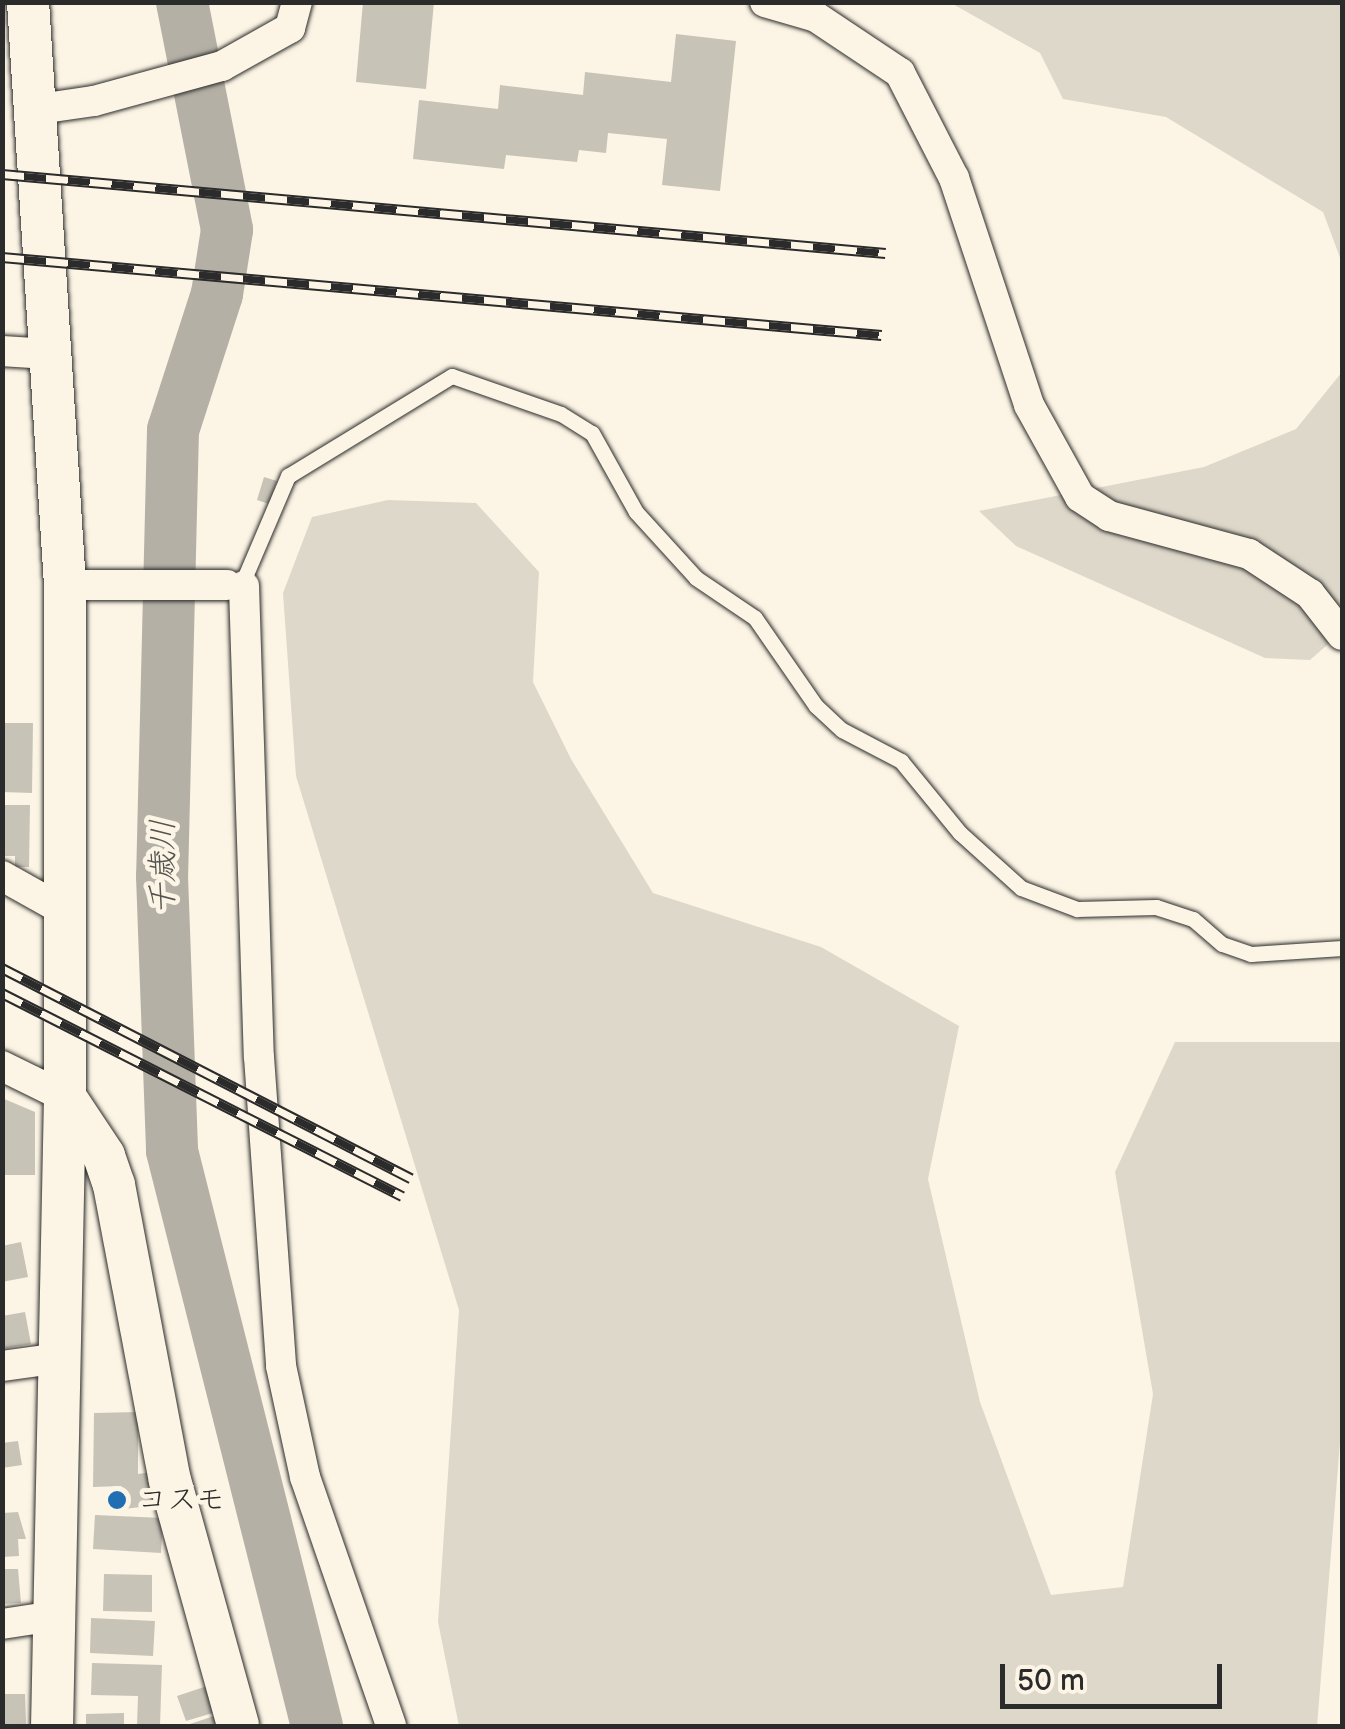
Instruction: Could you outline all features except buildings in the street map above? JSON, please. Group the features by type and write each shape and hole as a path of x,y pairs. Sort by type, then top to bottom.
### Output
{"street":[{"path":"28,2 49,354 73,585 62,909 65,1098 52,1726"},
{"path":"32,110 94,101 222,66 290,28 296,2"},
{"path":"765,2 816,17 900,73 954,178 1029,405 1080,497 1109,516 1250,554 1310,594 1342,635"},
{"path":"2,351 49,354"},
{"path":"73,585 236,586 258,1057 280,1366 305,1476 391,1726"},
{"path":"2,876 62,909"},
{"path":"2,1066 65,1098 104,1156 114,1185 170,1480 238,1726"},
{"path":"2,1366 60,1358"},
{"path":"2,1624 54,1616"}],"lane":[{"path":"236,586 288,476 452,376 560,414 592,433 636,512 696,578 756,618 816,706 842,730 901,760 960,833 1021,888 1077,909 1156,907 1192,919 1222,944 1251,954 1342,948"}],"shaded area":[{"path":"951,3 1342,3 1342,263 1323,212 1166,117 1063,99 1040,53"},
{"path":"1342,372 1342,632 1310,660 1265,658 1016,546 979,511 1204,467 1296,429"},
{"path":"388,500 476,503 539,572 533,682 571,759 653,893 821,947 959,1026 928,1179 980,1402 1051,1595 1123,1587 1153,1394 1115,1172 1175,1042 1342,1042 1342,1418 1317,1726 459,1726 438,1622 459,1310 296,776 283,593 312,517"}],"waterway":[{"name":"千歳川","path":"182,2 227,230 217,294 173,430 162,876 172,1151 317,1726"}],"railway":[{"path":"2,174 885,253"},
{"path":"2,257 882,335"},
{"path":"2,968 411,1178"},
{"path":"2,993 403,1196"}],"place":[{"name":"コスモ","path":"117,1500"}]}
